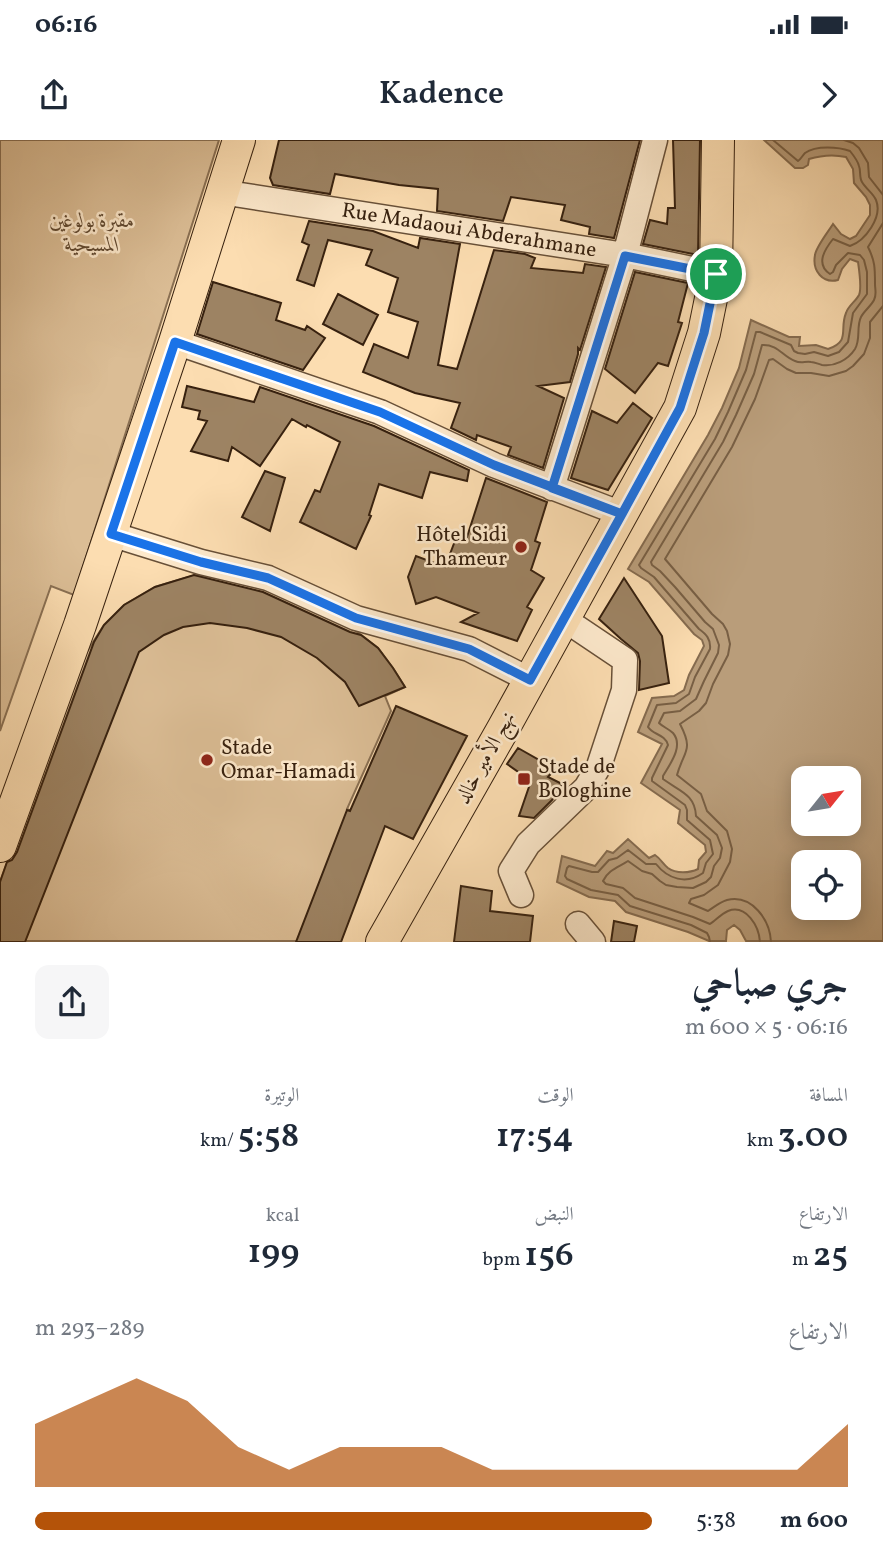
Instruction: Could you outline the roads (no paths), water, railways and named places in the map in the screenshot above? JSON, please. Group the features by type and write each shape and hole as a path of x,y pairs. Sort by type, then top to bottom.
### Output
{"main road":[{"path":"0,846 111,534 239,140"},
{"name":"نهج الأمير خالد","path":"382,942 680,408 704,333 716,274 718,140"}],"street":[{"path":"552,488 625,256 655,140"},
{"name":"Rue Madaoui Abderahmane","path":"221,192 625,256 716,274"},
{"path":"175,342 380,412 494,465 622,514"},
{"path":"111,534 201,562 268,578 356,618 469,649 530,680"},
{"path":"521,895 511,872 528,844 586,788 599,766 624,690 625,660 564,619"}],"water":[{"path":"764,140 883,140 883,941 746,941 734,925 727,930 726,941 709,941 626,912 615,901 589,897 557,882 562,856 595,866 607,851 613,853 628,839 649,858 655,855 668,868 679,872 698,869 699,860 706,852 705,845 678,823 680,810 641,783 662,744 638,732 652,698 674,696 684,690 704,646 702,640 649,582 628,569 722,408 739,368 751,320 789,337 800,337 799,346 816,345 828,349 842,339 846,313 860,292 858,262 850,259 838,280 833,281 823,278 817,271 815,255 833,224 841,234 850,239 856,236 870,215 870,205 854,183 853,169 846,157 832,155 809,159 808,165 795,168"}],"place":[{"name":"Hôtel Sidi Thameur","path":"521,547"},
{"name":"Stade Omar-Hamadi","path":"207,760"},
{"name":"Stade de Bologhine","path":"524,779"}],"park label":[{"name":"مقبرة بولوغين المسيحية","path":"92,233"}]}
